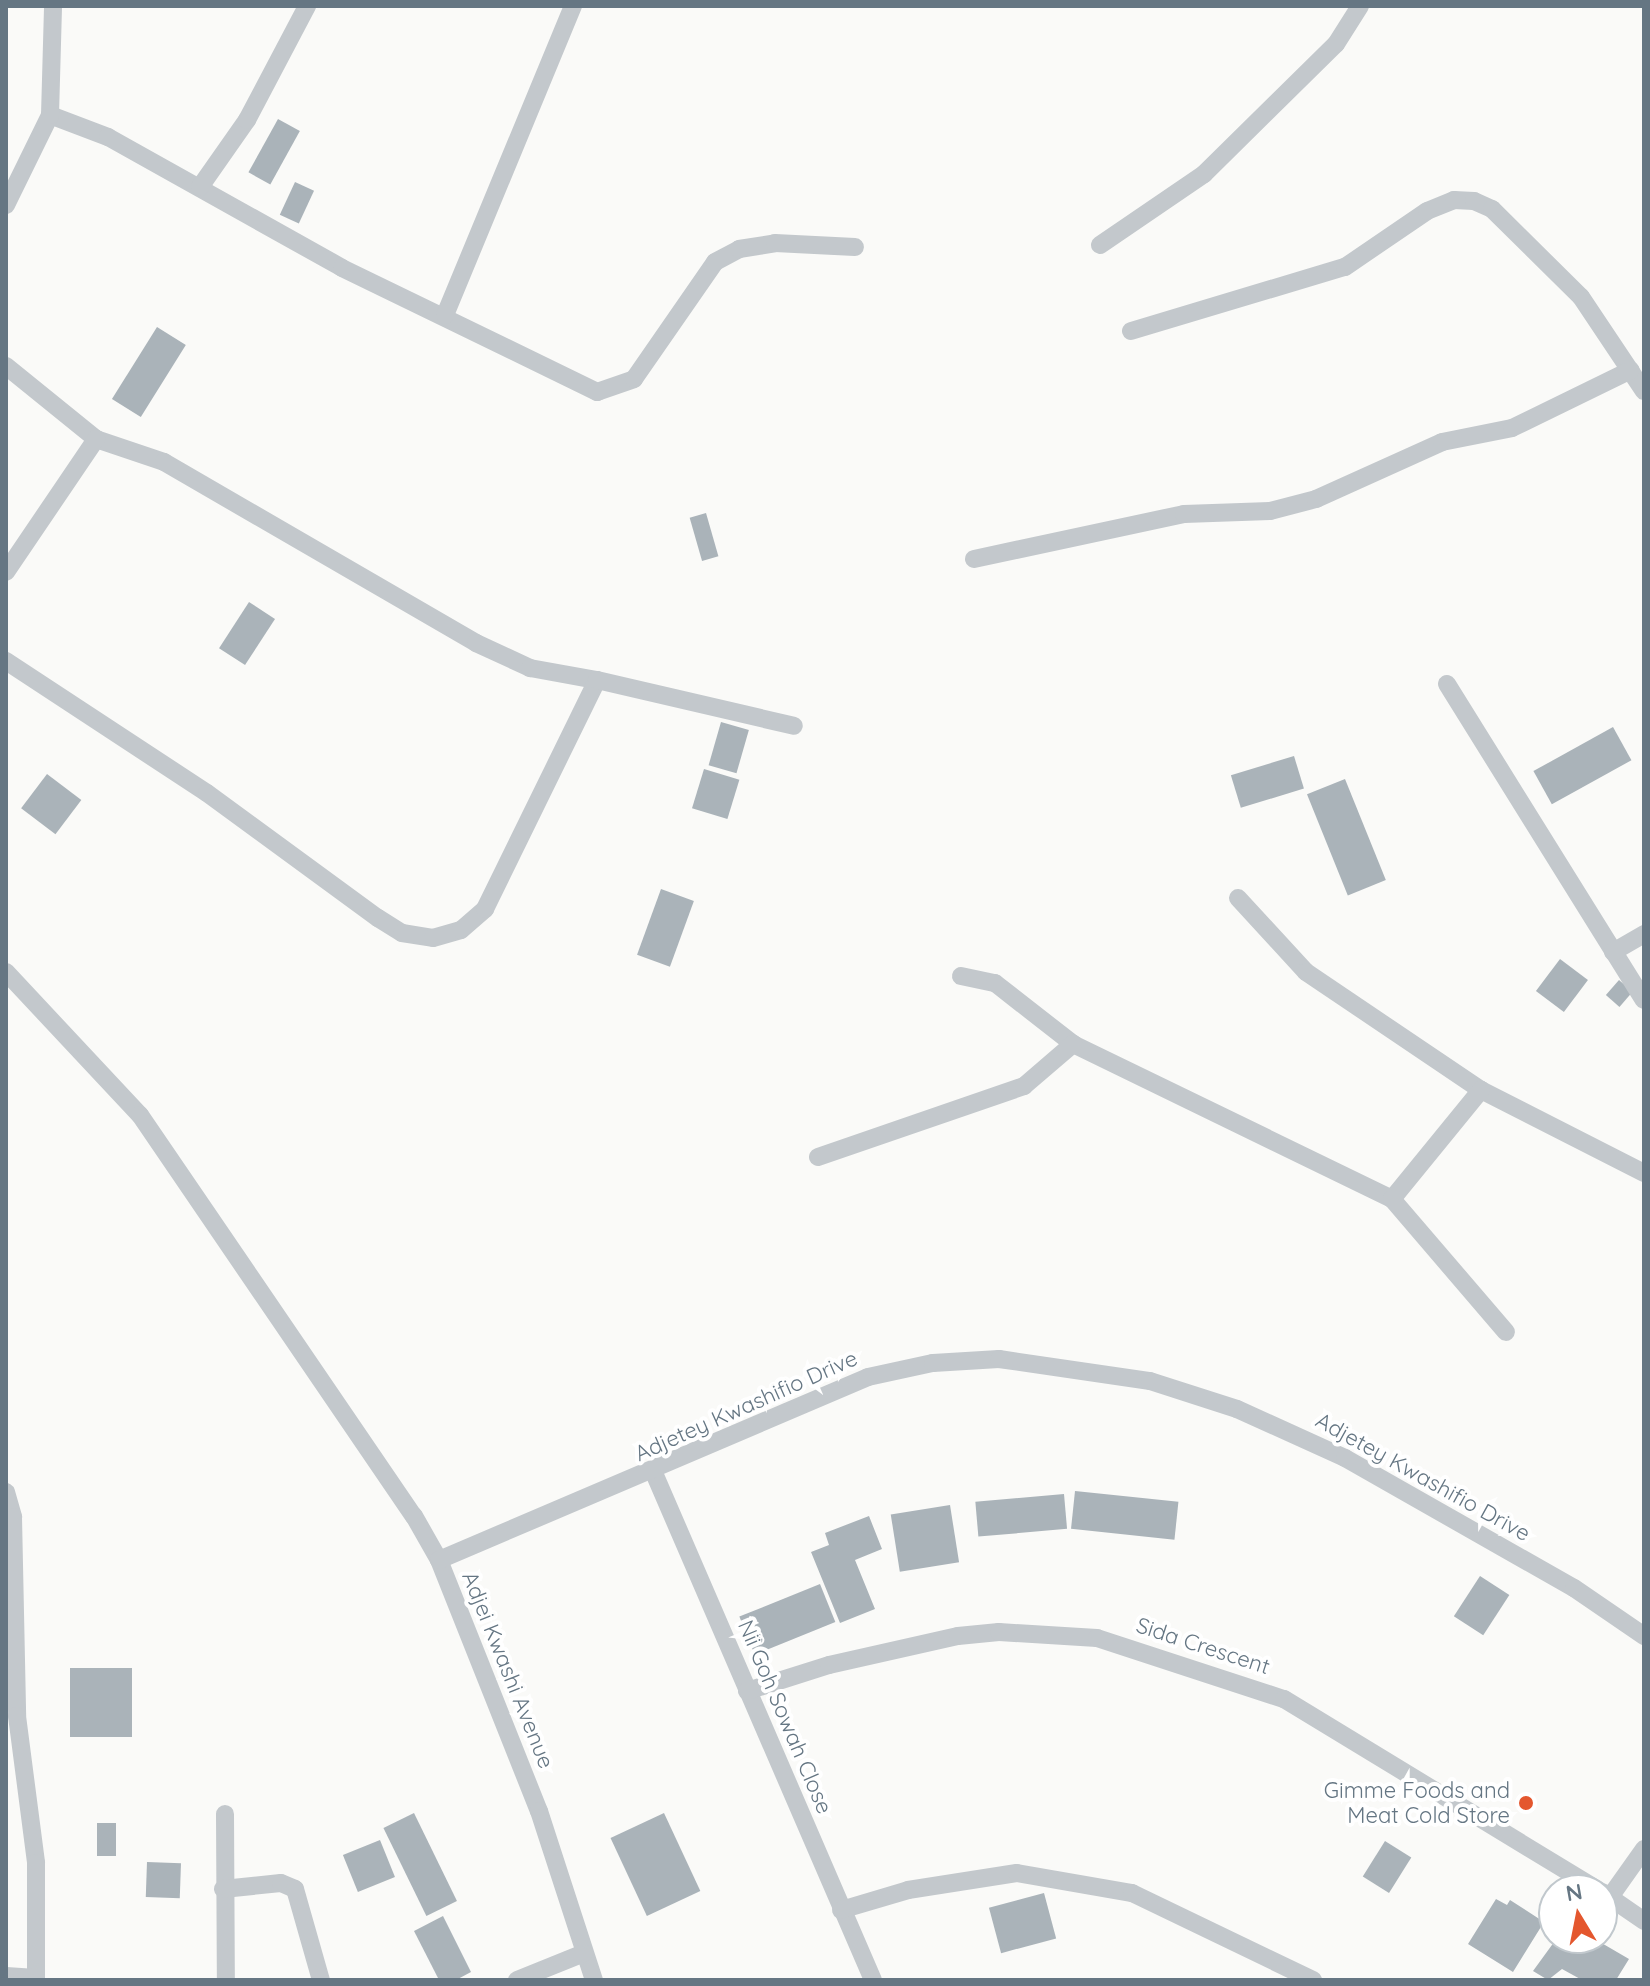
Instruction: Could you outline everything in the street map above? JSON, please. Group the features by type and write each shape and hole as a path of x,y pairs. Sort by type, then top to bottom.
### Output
{"street":[{"path":"6,205 50,115 53,6"},
{"path":"200,187 247,120 307,6"},
{"path":"445,315 573,6"},
{"path":"1100,245 1204,174 1336,44 1360,6"},
{"path":"50,115 108,137 342,268 445,315 597,392 620,389 634,379 715,262 739,249 775,243 855,247"},
{"path":"1131,331 1345,267 1427,211 1454,200 1474,201 1492,209 1581,297 1644,391"},
{"path":"6,366 96,439 164,462 476,643 530,668 597,680 794,726"},
{"path":"974,559 1184,514 1270,511 1316,499 1442,442 1512,428 1631,370"},
{"path":"6,572 96,439"},
{"path":"6,661 207,793 378,918 402,933 433,938 461,930 485,909 597,680"},
{"path":"1447,684 1644,1000"},
{"path":"1238,898 1306,972 1481,1090 1644,1173"},
{"path":"1613,952 1644,934"},
{"name":"Adjei Kwashi Avenue","path":"6,972 140,1115 321,1379 439,1560 539,1811 594,1980"},
{"path":"961,976 995,983 1073,1044 1392,1199 1506,1332"},
{"path":"818,1157 1024,1086 1073,1044"},
{"path":"1392,1199 1481,1090"},
{"name":"Adjetey Kwashifio Drive","path":"439,1560 654,1473 868,1377 933,1363 999,1359 1073,1367 1150,1381 1237,1409 1345,1458 1574,1588 1644,1636"},
{"name":"Nii Goh Sowah Close","path":"654,1473 873,1980"},
{"path":"6,1492 13,1517 11,1716 36,1863 36,1979 6,1976"},
{"name":"Sida Crescent","path":"747,1691 829,1665 958,1636 999,1632 1097,1638 1284,1699 1572,1874"},
{"path":"225,1814 223,1889 226,1980"},
{"path":"1618,1877 1644,1849"},
{"path":"841,1910 908,1890 1017,1873 1132,1893 1313,1980"},
{"path":"223,1889 281,1883 295,1889 321,1980"},
{"name":"Sida Crescent","path":"1618,1903 1644,1921"},
{"path":"517,1980 584,1953"}],"building":[{"path":"278,119 300,131 270,184 248,172"},
{"path":"295,182 314,191 299,224 280,215"},
{"path":"157,327 186,345 141,417 112,399"},
{"path":"706,513 718,556 702,561 690,518"},
{"path":"249,602 275,619 245,665 219,648"},
{"path":"721,722 749,730 736,773 709,765"},
{"path":"1613,727 1631,760 1552,804 1533,771"},
{"path":"1294,756 1304,789 1241,808 1231,775"},
{"path":"704,769 739,780 727,819 692,808"},
{"path":"47,774 81,800 55,834 21,808"},
{"path":"1345,779 1386,880 1348,895 1307,794"},
{"path":"661,889 694,901 670,967 637,955"},
{"path":"1560,959 1588,980 1564,1012 1536,991"},
{"path":"1619,980 1633,992 1619,1007 1606,995"},
{"path":"1075,1491 1178,1502 1174,1540 1071,1529"},
{"path":"1064,1494 1067,1529 978,1537 975,1502"},
{"path":"950,1505 959,1562 900,1572 891,1514"},
{"path":"869,1516 882,1549 855,1560 875,1609 840,1623 811,1552 829,1545 825,1533"},
{"path":"1480,1576 1509,1595 1483,1635 1454,1616"},
{"path":"820,1584 835,1622 755,1655 739,1617"},
{"path":"70,1668 132,1668 132,1737 70,1737"},
{"path":"414,1813 457,1901 426,1916 383,1828"},
{"path":"664,1813 700,1891 647,1916 611,1838"},
{"path":"97,1823 116,1823 116,1856 97,1856"},
{"path":"380,1840 395,1877 358,1892 343,1855"},
{"path":"1385,1841 1411,1857 1389,1893 1363,1877"},
{"path":"147,1862 181,1863 180,1898 146,1897"},
{"path":"1044,1893 1056,1938 1001,1953 989,1908"},
{"path":"1496,1899 1507,1905 1510,1900 1538,1918 1538,1932 1513,1972 1468,1944"},
{"path":"443,1916 471,1972 456,1980 439,1980 414,1931"},
{"path":"1618,1953 1629,1959 1616,1980 1582,1980 1562,1969 1548,1980 1533,1971 1545,1954"}],"place":[{"name":"Gimme Foods and Meat Cold Store","path":"1526,1803"}]}
